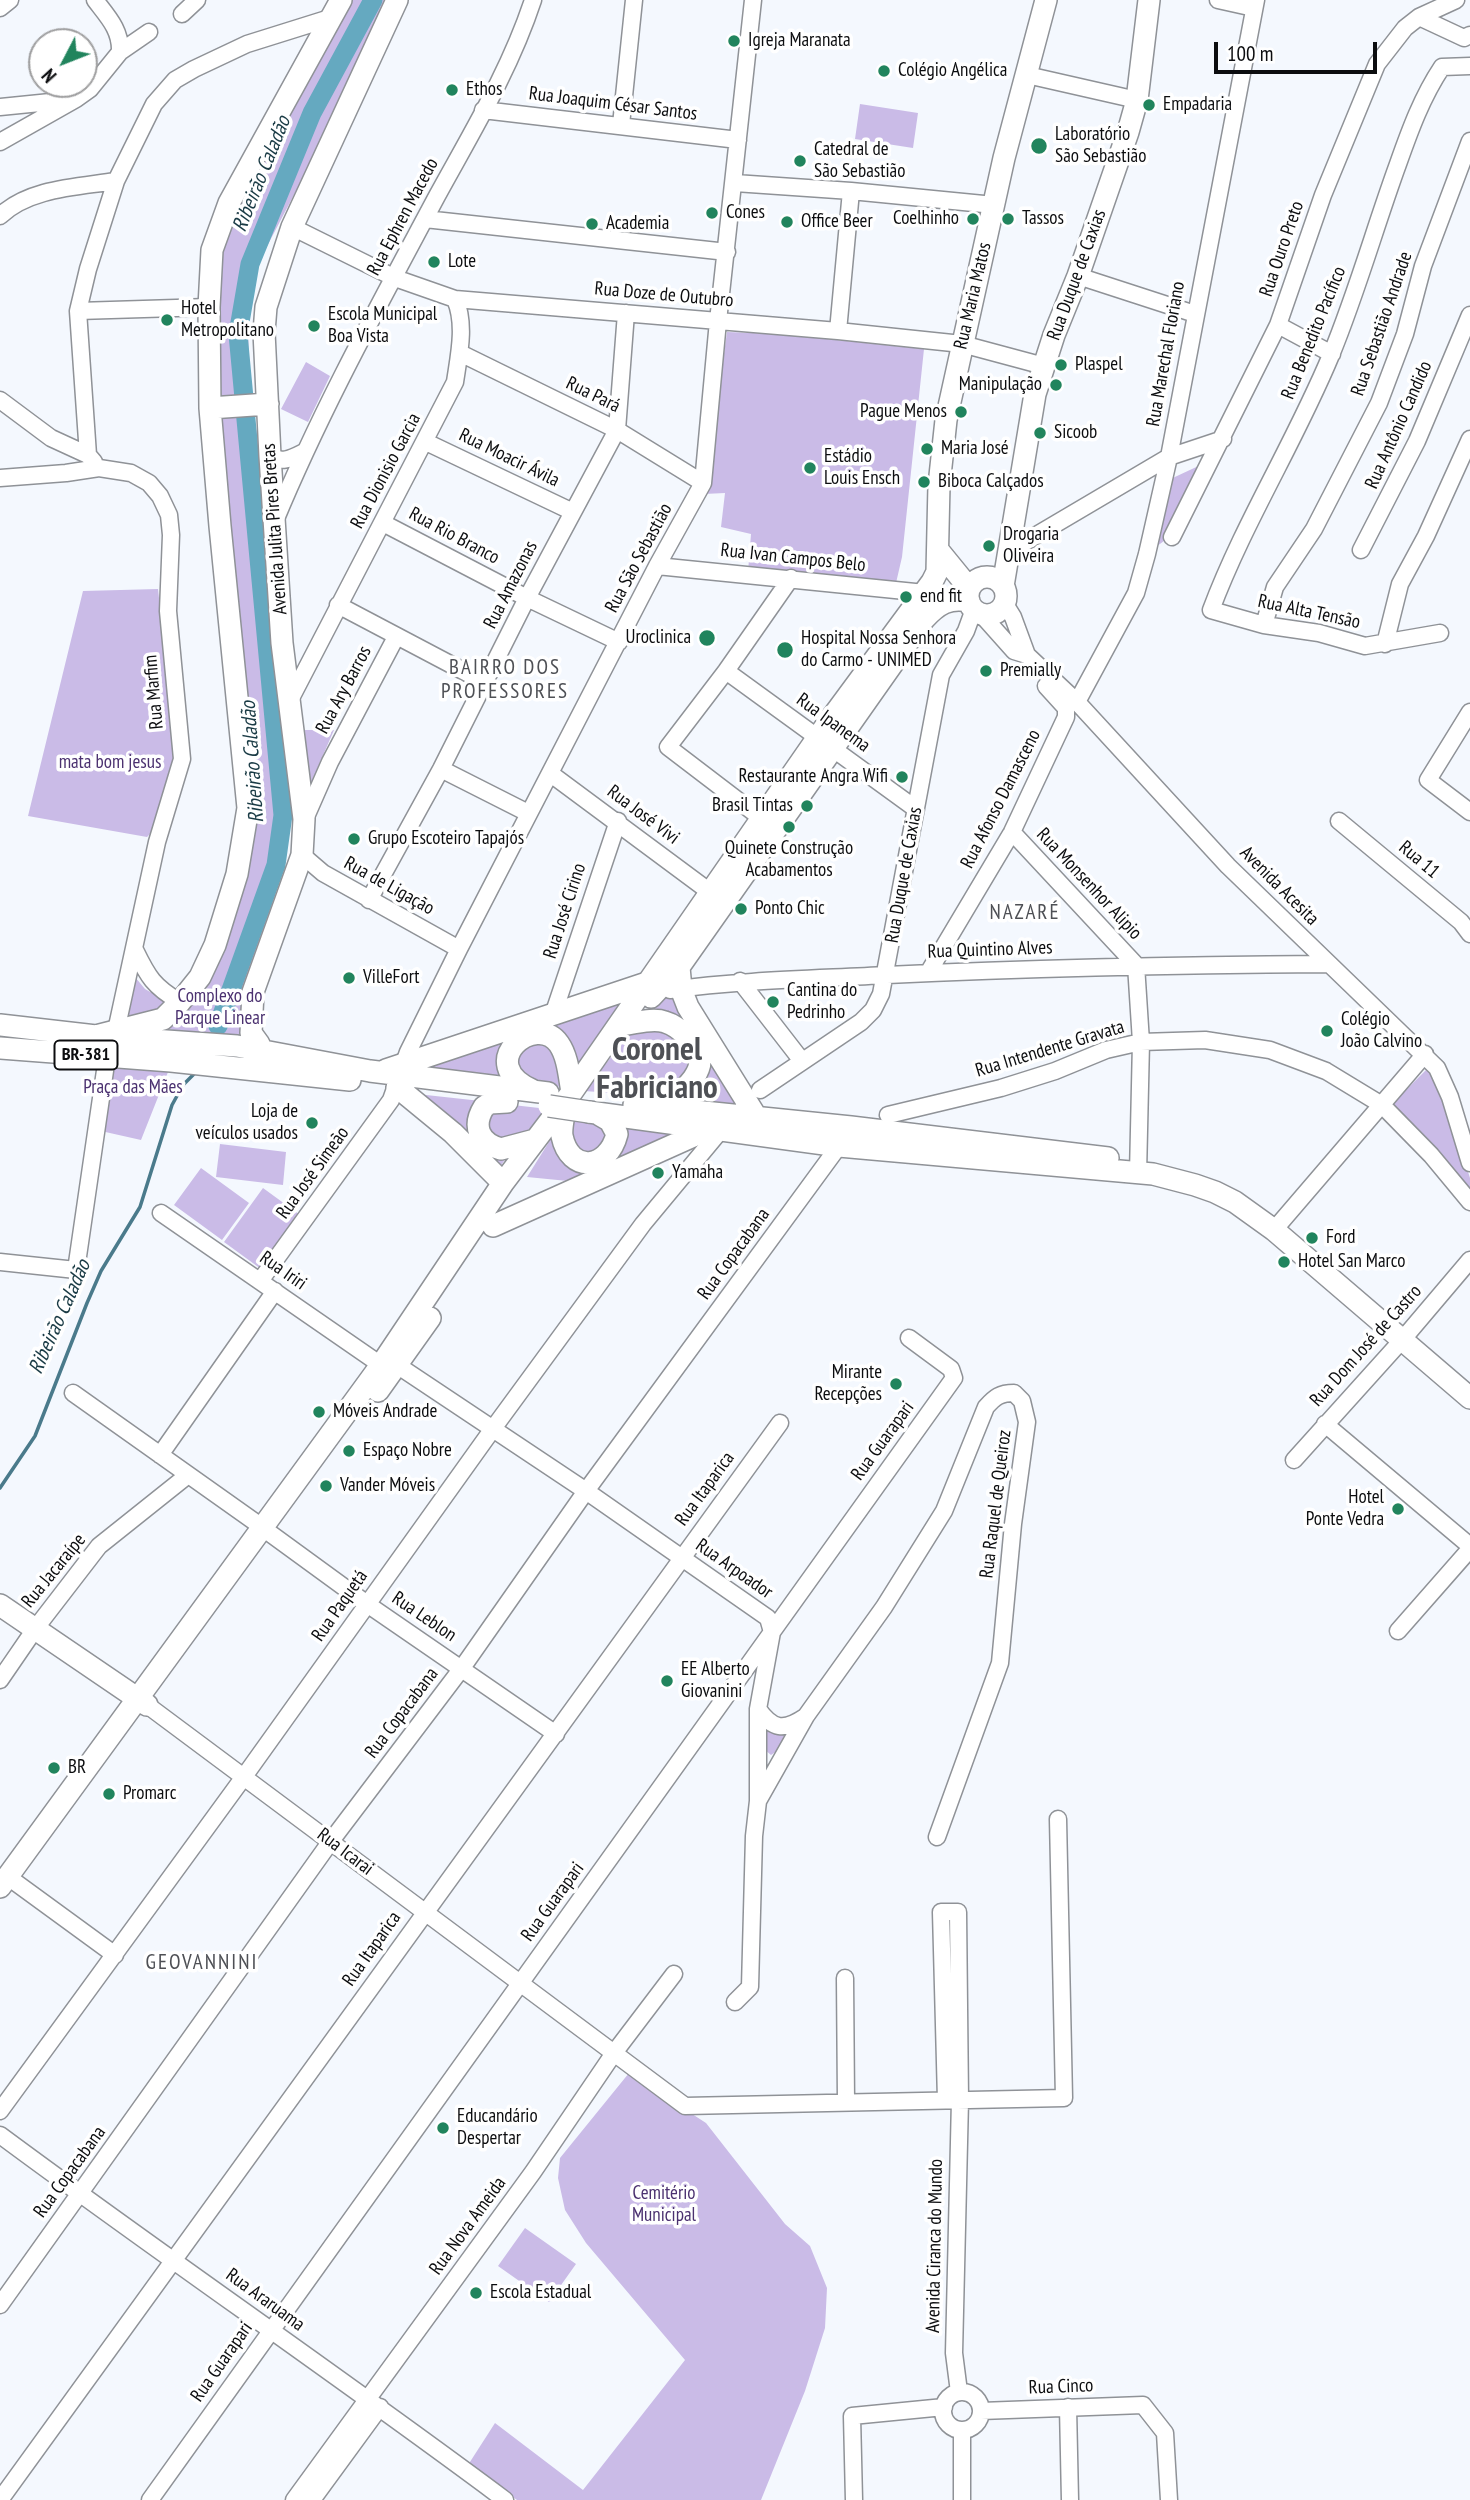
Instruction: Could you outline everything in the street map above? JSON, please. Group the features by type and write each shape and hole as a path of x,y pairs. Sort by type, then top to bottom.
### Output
{"main road":[{"name":"Avenida Julita Pires Bretas","path":"259,1047 251,1033 253,992 302,855 304,820 282,643 270,456 261,404 266,307 292,227 397,0"},
{"name":"Rua Maria Matos","path":"825,743 937,572 939,485 943,446 962,344 993,205 1046,0"},
{"name":"Rua Duque de Caxias","path":"1004,595 1008,552 1035,394 1128,132 1137,100 1149,0"},
{"path":"114,1035 163,1019 200,977 215,945 237,874 248,808 223,566 220,407 209,307 212,250 229,203 336,9"},
{"path":"220,407 261,404"},
{"path":"938,550 973,603"},
{"path":"0,1902 6,1879 142,1702 388,1363 493,1226 549,1101 628,1024 710,891 761,817 825,743 924,619 945,601 956,598 996,613 1004,595 995,578 977,579 973,603"},
{"path":"925,593 973,603"},
{"path":"395,1074 553,1015 650,988 679,967 825,743"},
{"path":"679,967 681,989 688,1007 757,1118"},
{"path":"388,1363 503,1183 535,1140 586,1104 650,988"},
{"path":"628,1024 664,1021 676,1027 694,1046 700,1061 697,1073 679,1094 634,1105"},
{"name":"BR-381","path":"0,1025 114,1035 171,1051"},
{"path":"538,1033 552,1035 560,1045 586,1104 610,1121 617,1134 607,1156 592,1163 578,1160 566,1146 549,1101 514,1081 508,1071 508,1055 515,1043 525,1036 538,1033"},
{"path":"238,1060 259,1047 283,1054 549,1101 634,1105 851,1127 1116,1159 1143,1172"},
{"name":"BR-381","path":"0,1048 107,1057 171,1051"},
{"path":"171,1051 238,1060 395,1074 507,1102"},
{"path":"395,1074 503,1183"},
{"path":"535,1140 501,1149 491,1146 480,1135 478,1123 484,1107 490,1103 549,1101"},
{"path":"586,1104 715,1129 839,1146 1143,1172 1195,1185 1235,1202 1274,1230 1470,1398"},
{"path":"493,1226 715,1129"},
{"name":"Rua Icarai","path":"0,1605 142,1702"}],"street":[{"path":"0,8 10,0"},
{"path":"95,0 115,26 120,39 120,52"},
{"path":"182,14 197,0"},
{"name":"Rua Ephren Macedo","path":"274,523 304,452 425,219 505,73 533,0"},
{"path":"621,125 634,0"},
{"name":"Rua São Sebastião","path":"395,1074 528,813 703,483 753,0"},
{"path":"1218,0 1255,4"},
{"name":"Rua Ouro Preto","path":"1172,537 1278,325 1323,195 1377,64 1405,28 1419,17 1457,0"},
{"name":"Rua Marechal Floriano","path":"1077,702 1136,593 1147,554 1255,4"},
{"path":"93,461 78,311 116,181 154,104 175,80 247,44 336,9"},
{"path":"1419,17 1467,37"},
{"path":"0,142 90,89 120,52 149,32"},
{"name":"Rua Benedito Pacífico","path":"1211,610 1228,564 1332,354 1417,112 1441,67 1470,66"},
{"path":"1027,75 1137,100"},
{"path":"0,107 76,99"},
{"name":"Rua Joaquim César Santos","path":"483,110 738,140"},
{"name":"Rua Sebastião Andrade","path":"1264,625 1275,587 1314,529 1379,403 1405,334 1423,266 1470,141"},
{"path":"0,216 10,206 46,192 116,181"},
{"path":"735,183 993,205"},
{"path":"838,331 851,191"},
{"path":"425,219 727,252"},
{"name":"Rua Doze de Outubro","path":"292,227 395,278 455,299 962,344 1044,366"},
{"path":"1078,276 1195,314"},
{"name":"Rua Dionisio Garcia","path":"289,703 455,382 460,353 461,317 455,299"},
{"path":"78,311 209,307"},
{"name":"Rua Amazonas","path":"369,900 441,769 527,598 617,430 626,313"},
{"name":"Rua Antônio Candido","path":"1361,550 1417,441 1470,315"},
{"path":"1278,325 1332,354"},
{"name":"Rua Pará","path":"460,353 617,430 703,483"},
{"path":"0,400 51,438 93,461"},
{"path":"1008,552 1168,457 1223,439"},
{"path":"1385,644 1400,584 1426,536 1470,439"},
{"name":"Rua Moacir Ávila","path":"426,442 573,512"},
{"path":"270,456 283,460 304,452"},
{"name":"Rua Marfim","path":"0,478 66,473 93,461 131,473 149,483 160,496 169,515 171,535 168,611 182,759 157,842 114,1035"},
{"name":"Rua Rio Branco","path":"383,523 527,598 619,642"},
{"name":"Rua Ivan Campos Belo","path":"657,566 925,593"},
{"path":"761,817 668,747 726,671 791,578"},
{"name":"Avenida Acesita","path":"1004,595 1013,617 1020,653"},
{"name":"Avenida Acesita","path":"973,603 1020,653 1077,702 1228,866 1425,1054 1437,1068 1450,1097 1470,1163"},
{"name":"Rua Duque de Caxias","path":"760,1090 843,1036 873,1010 881,994 942,676 966,631 973,603"},
{"path":"338,605 486,683"},
{"name":"Rua Alta Tensão","path":"1211,610 1264,625 1319,633 1365,646 1440,633"},
{"name":"Rua Ary Barros","path":"304,820 330,762 396,637"},
{"path":"282,643 294,655 304,658 313,653"},
{"name":"Rua Afonso Damasceno","path":"928,973 1012,832 1066,717 1066,708 1020,653"},
{"name":"Rua Ipanema","path":"726,671 916,809"},
{"path":"1470,712 1428,780 1470,812"},
{"path":"441,769 528,813"},
{"name":"Rua José Vivi","path":"551,774 710,891"},
{"name":"Rua José Cirino","path":"553,1015 618,821"},
{"name":"Rua 11","path":"1339,821 1461,922 1470,934"},
{"name":"Rua Monsenhor Alipio","path":"1012,832 1136,965 1141,1042 1143,1172"},
{"name":"Rua de Ligação","path":"302,855 323,873 459,948"},
{"path":"135,950 160,990 180,1002"},
{"name":"Rua Quintino Alves","path":"650,988 681,989 740,981 1136,965 1328,964"},
{"path":"740,981 802,1061"},
{"name":"Rua Intendente Gravata","path":"888,1115 1001,1088 1055,1071 1106,1050 1141,1042 1205,1040 1270,1050 1326,1071 1382,1105 1431,1155 1470,1202"},
{"path":"1274,1230 1425,1054"},
{"path":"0,1262 76,1270 107,1057"},
{"name":"Rua José Simeão","path":"260,1281 391,1100 395,1074"},
{"name":"Rua Copacabana","path":"0,2305 331,1842 462,1668 586,1491 851,1127"},
{"name":"Rua Paquetá","path":"0,2112 243,1779 492,1430 715,1129"},
{"name":"Rua Iriri","path":"161,1213 275,1291 388,1363"},
{"name":"Rua Dom José de Castro","path":"1294,1460 1470,1260"},
{"path":"160,1455 275,1291"},
{"name":"Rua Guarapari","path":"150,2500 954,1378 951,1369 909,1338"},
{"name":"Rua Arpoador","path":"388,1363 586,1491 681,1557 768,1618 772,1632"},
{"name":"Rua Leblon","path":"73,1393 367,1604 556,1734"},
{"name":"Rua Raquel de Queiroz","path":"758,1801 806,1716 884,1607 944,1511 986,1407 996,1397 1004,1393 1014,1393 1022,1401 1027,1422 1013,1524 1000,1663 937,1837"},
{"name":"Rua Itaparica","path":"1,2500 780,1423"},
{"path":"1325,1424 1470,1547 1398,1631"},
{"name":"Rua Jacaraípe","path":"0,1680 35,1629 99,1546 188,1475"},
{"path":"735,2002 750,1987 754,1836 758,1801 758,1709 772,1632"},
{"name":"Rua Icarai","path":"142,1702 685,2106 846,2102"},
{"path":"758,1709 765,1719 776,1726 790,1727 806,1716"},
{"path":"845,1978 846,2102 1064,2098 1058,1819"},
{"path":"6,1879 115,1955"},
{"path":"941,1912 958,1912 953,2100 941,1912"},
{"name":"Rua Nova Ameida","path":"374,2403 614,2053 674,1974"},
{"name":"Avenida Ciranca do Mundo","path":"953,2100 954,2353 959,2392"},
{"name":"Rua Araruama","path":"0,2135 505,2500"},
{"path":"959,2392 975,2396 981,2411 976,2424 962,2430 949,2425 945,2419 944,2407 950,2396 959,2392"},
{"path":"294,2500 374,2403"},
{"path":"312,2500 374,2403"},
{"name":"Rua Cinco","path":"981,2411 1143,2406 1165,2432 1170,2500"},
{"path":"854,2500 852,2416 944,2407"},
{"path":"1068,2407 1070,2500"},
{"path":"962,2430 962,2500"}],"green space":[{"name":"Complexo do Parque Linear","path":"345,0 396,0 253,273 248,302 249,393 258,439 267,515 288,818 282,868 252,979 252,1039 165,1029 186,1000 208,985 226,947 245,876 211,408 216,265 237,203"},
{"path":"860,104 918,113 913,148 855,139"},
{"name":"Estádio Louis Ensch","path":"727,332 779,334 924,349 902,557 896,583 748,572 751,534 721,527 725,493 704,494"},
{"path":"306,362 330,376 308,422 281,409"},
{"path":"1207,462 1168,538 1145,555 1162,483"},
{"name":"mata bom jesus","path":"158,589 178,768 159,825 147,837 28,816 83,591"},
{"path":"305,730 334,730 307,792"},
{"path":"135,977 145,989 173,1005 163,1014 128,1017"},
{"path":"638,989 573,1075 576,1064 526,1030 512,1085 405,1067"},
{"path":"679,992 747,1114 670,1104 702,1062 652,1013 664,994"},
{"path":"667,1029 687,1056 684,1078 654,1096 584,1091 631,1032"},
{"path":"545,1038 564,1068 558,1089 537,1086 522,1079 516,1051"},
{"name":"Praça das Mães","path":"113,1067 170,1067 141,1140 101,1131"},
{"path":"1428,1068 1444,1096 1470,1178 1470,1191 1392,1104"},
{"path":"417,1094 481,1101 472,1118 508,1155 498,1170"},
{"path":"504,1104 548,1109 529,1134 489,1142 486,1119"},
{"path":"570,1111 597,1122 608,1135 601,1159 572,1151"},
{"path":"620,1126 694,1128 578,1182 527,1177 554,1134 563,1155 617,1157 624,1148"},
{"path":"220,1144 286,1152 283,1185 216,1177"},
{"path":"201,1168 249,1203 222,1240 174,1205"},
{"path":"263,1188 300,1215 261,1269 224,1242"},
{"path":"765,1726 790,1730 777,1751 771,1755 764,1749"},
{"name":"Cemitério Municipal","path":"629,2073 706,2123 785,2224 810,2246 827,2288 825,2328 805,2391 761,2500 517,2500 468,2465 495,2423 583,2490 685,2360 586,2243 565,2210 558,2178 560,2158"},
{"path":"525,2228 576,2264 549,2302 498,2266"}],"waterway":[{"name":"Ribeirão Caladão","path":"218,1026 276,865 283,815 238,334 250,264 312,113 373,0"},
{"name":"Ribeirão Caladão","path":"213,1038 218,1026"},
{"name":"Ribeirão Caladão","path":"0,1488 35,1436 101,1271 140,1207 172,1105 183,1085 196,1072"}],"place":[{"name":"Igreja Maranata","path":"734,41"},
{"name":"Colégio Angélica","path":"884,71"},
{"name":"Ethos","path":"452,90"},
{"name":"Empadaria","path":"1149,105"},
{"name":"Laboratório São Sebastião","path":"1039,146"},
{"name":"Catedral de São Sebastião","path":"800,161"},
{"name":"Cones","path":"712,213"},
{"name":"Coelhinho","path":"973,219"},
{"name":"Tassos","path":"1008,219"},
{"name":"Office Beer","path":"787,222"},
{"name":"Academia","path":"592,224"},
{"name":"Lote","path":"434,262"},
{"name":"Hotel Metropolitano","path":"167,320"},
{"name":"Escola Municipal Boa Vista","path":"314,326"},
{"name":"Plaspel","path":"1061,365"},
{"name":"Manipulação","path":"1056,385"},
{"name":"Pague Menos","path":"961,412"},
{"name":"Sicoob","path":"1040,433"},
{"name":"Maria José","path":"927,449"},
{"name":"Estádio Louis Ensch","path":"810,468"},
{"name":"Biboca Calçados","path":"924,482"},
{"name":"Drogaria Oliveira","path":"989,546"},
{"name":"end fit","path":"906,597"},
{"name":"Uroclinica","path":"707,638"},
{"name":"Hospital Nossa Senhora do Carmo - UNIMED","path":"785,650"},
{"name":"Premially","path":"986,671"},
{"name":"Restaurante Angra Wifi","path":"902,777"},
{"name":"Brasil Tintas","path":"807,806"},
{"name":"Quinete Construção Acabamentos","path":"789,827"},
{"name":"Grupo Escoteiro Tapajós","path":"354,839"},
{"name":"Ponto Chic","path":"741,909"},
{"name":"VilleFort","path":"349,978"},
{"name":"Cantina do Pedrinho","path":"773,1002"},
{"name":"Colégio João Calvino","path":"1327,1031"},
{"name":"Loja de veículos usados","path":"312,1123"},
{"name":"Yamaha","path":"658,1173"},
{"name":"Ford","path":"1312,1238"},
{"name":"Hotel San Marco","path":"1284,1262"},
{"name":"Mirante Recepções","path":"896,1384"},
{"name":"Móveis Andrade","path":"319,1412"},
{"name":"Espaço Nobre","path":"349,1451"},
{"name":"Vander Móveis","path":"326,1486"},
{"name":"Hotel Ponte Vedra","path":"1398,1509"},
{"name":"EE Alberto Giovanini","path":"667,1681"},
{"name":"BR","path":"54,1768"},
{"name":"Promarc","path":"109,1794"},
{"name":"Educandário Despertar","path":"443,2128"},
{"name":"Escola Estadual","path":"476,2293"}],"district":[{"name":"BAIRRO DOS PROFESSORES","path":"505,680"},
{"name":"NAZARÉ","path":"1025,913"},
{"name":"Coronel Fabriciano","path":"657,1070"},
{"name":"GEOVANNINI","path":"202,1963"}]}
